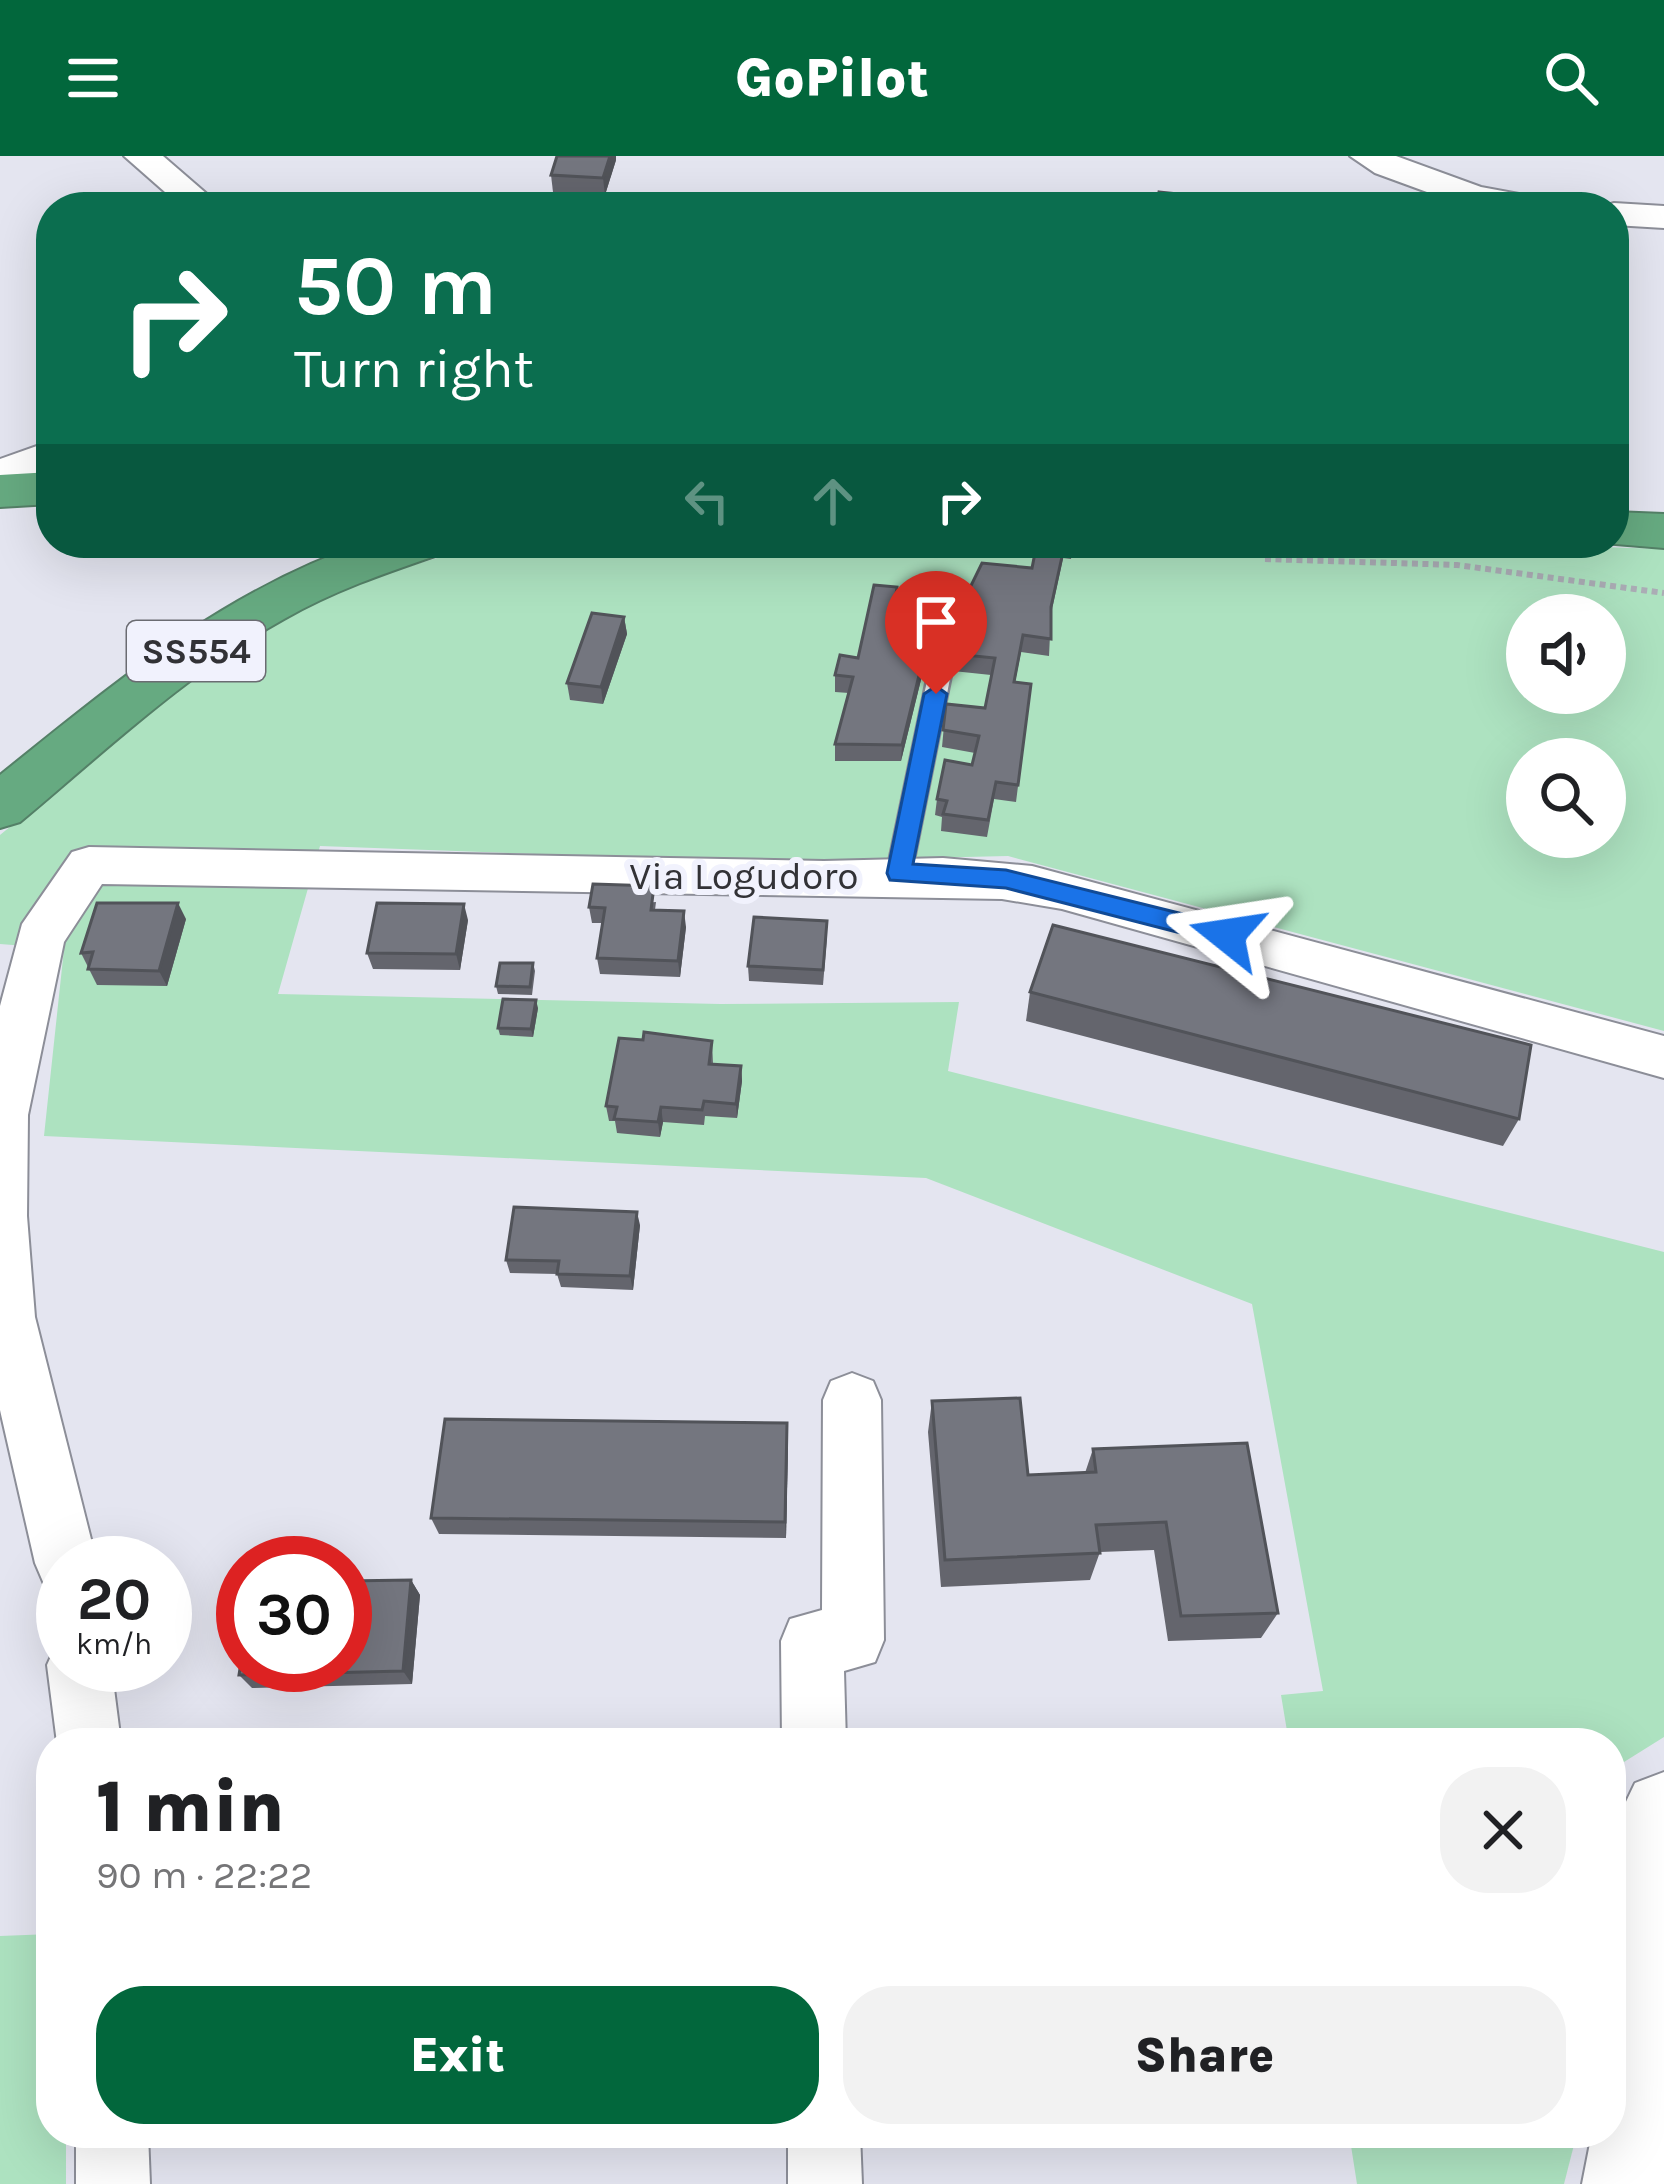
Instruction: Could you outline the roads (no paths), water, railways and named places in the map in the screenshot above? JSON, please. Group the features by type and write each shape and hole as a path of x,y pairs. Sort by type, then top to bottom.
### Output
{"highway":[{"path":"0,491 36,489"},
{"path":"1629,503 1664,504"},
{"path":"1629,530 1664,531"},
{"name":"SS554","path":"0,760 158,638 298,558"},
{"name":"SS554","path":"0,807 181,661 303,586 379,558"}],"street":[{"path":"141,156 185,192"},
{"path":"1367,156 1459,192"},
{"path":"1629,215 1664,217"},
{"path":"0,474 36,460"},
{"name":"Via Logudoro","path":"60,1536 7,1317 0,1216 2,1115 40,938 88,865 824,880 899,873 1006,879 1062,890 1664,1057"},
{"path":"814,1728 812,1641 853,1640 852,1400"},
{"path":"83,1692 87,1728"},
{"path":"1627,2184 1655,2078 1657,1921 1645,1886 1645,1848 1664,1812"},
{"path":"112,2148 113,2184"},
{"path":"824,2148 825,2184"}],"lane":[{"path":"899,873 954,604"}]}
